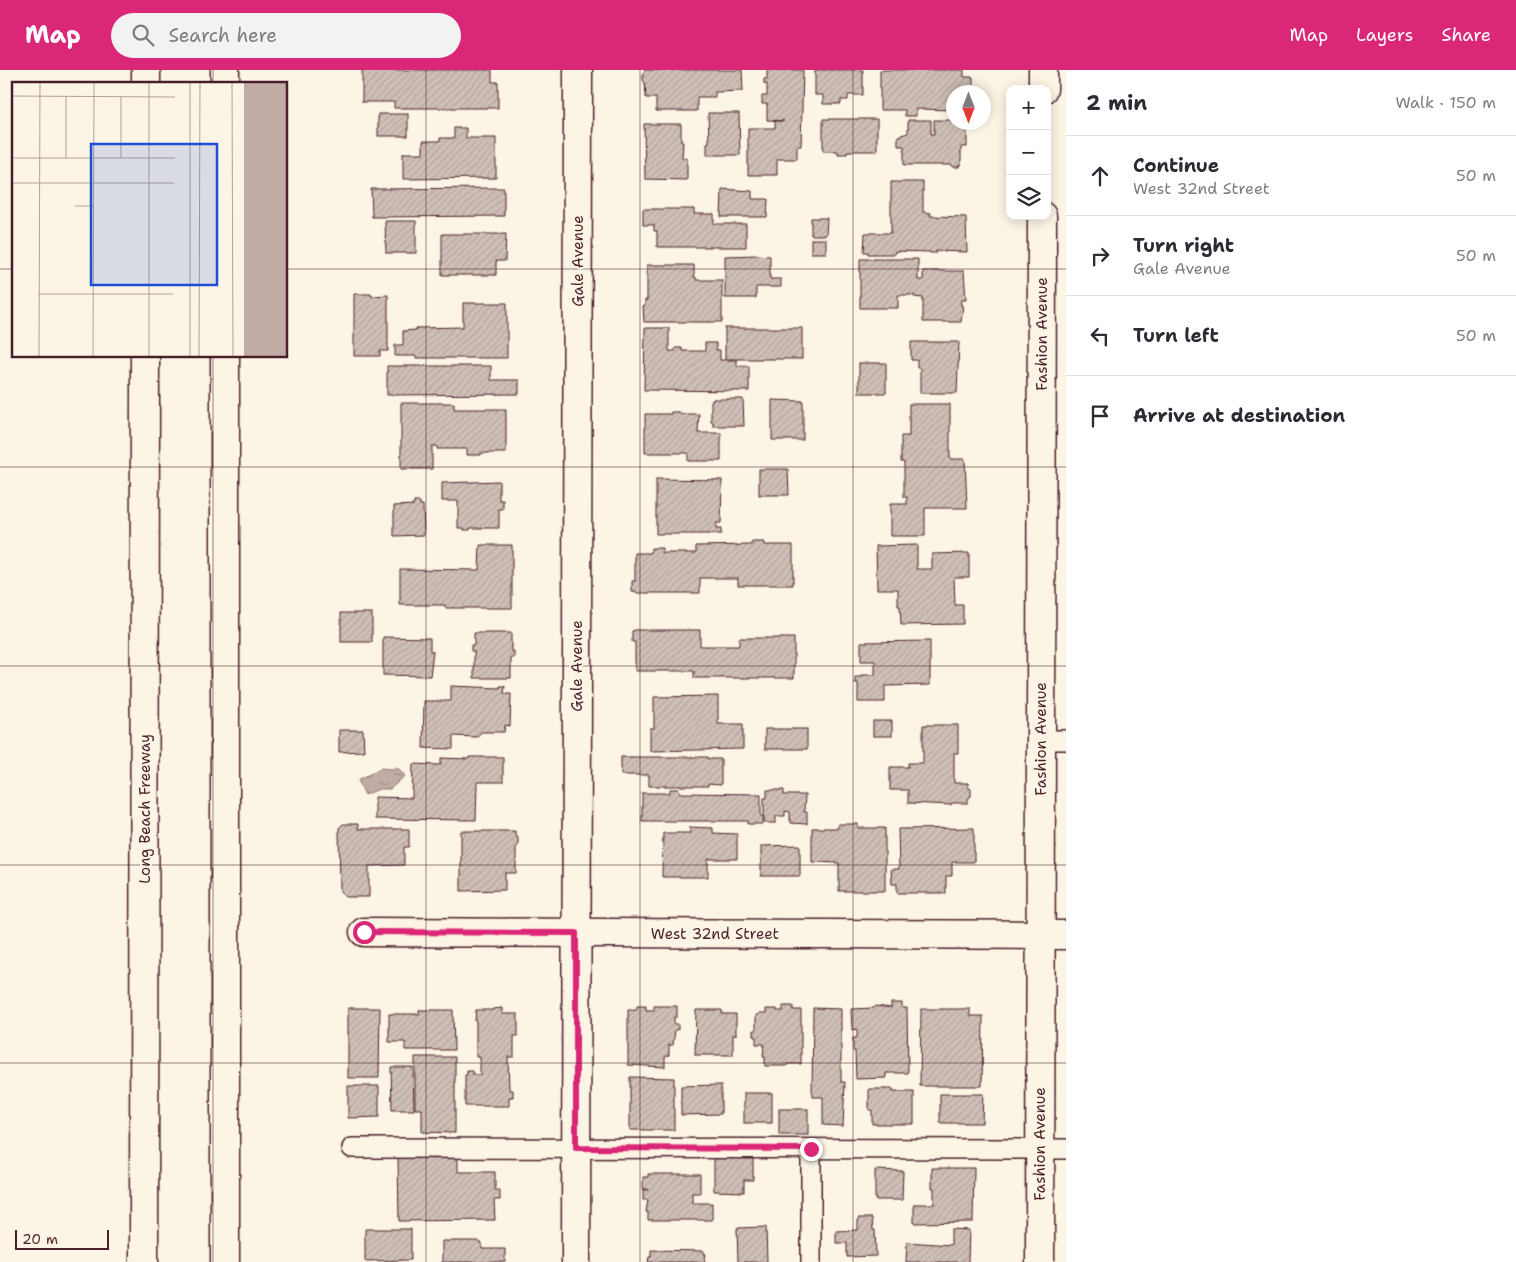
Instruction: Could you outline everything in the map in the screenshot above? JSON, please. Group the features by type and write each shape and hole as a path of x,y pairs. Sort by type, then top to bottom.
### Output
{"main road":[{"name":"Gale Avenue","path":"576,1262 578,70"},
{"path":"1043,70 1043,85"},
{"name":"Fashion Avenue","path":"1040,1262 1053,1149 1054,935 1054,740 1042,220"},
{"name":"Long Beach Freeway","path":"144,1262 145,358"},
{"path":"225,358 225,1262"},
{"name":"West 32nd Street","path":"364,932 1054,935"}],"lane":[{"path":"352,1148 1053,1149"},
{"path":"811,1149 811,1262"}],"water":[{"path":"397,767 405,776 390,789 379,789 365,795 358,780 381,768 392,769"}],"building":[{"path":"362,70 492,70 492,82 498,82 498,108 394,108 394,102 362,102"},
{"path":"645,70 742,70 743,91 715,92 715,97 697,97 697,111 656,111 656,98 646,98 643,80"},
{"path":"767,70 803,70 801,146 797,146 797,159 777,159 777,175 748,175 748,128 775,128 775,121 784,121 767,120 767,104 762,104 762,96 767,96 767,84 764,84 764,79 767,79"},
{"path":"815,70 863,70 863,95 848,95 848,100 841,100 841,104 823,104 823,95 815,95"},
{"path":"880,70 964,70 964,77 973,77 973,85 946,85 946,110 916,109 916,116 905,116 905,110 880,110"},
{"path":"708,113 739,113 740,155 707,155 707,143 709,143"},
{"path":"378,114 408,114 408,136 378,136"},
{"path":"823,119 877,119 877,151 847,151 847,154 838,154 838,151 823,151"},
{"path":"908,120 931,120 931,134 934,134 934,120 946,120 946,130 967,130 967,147 961,147 961,165 959,167 952,167 952,165 904,165 904,146 898,146 898,136 908,133"},
{"path":"644,124 681,124 682,158 687,158 687,180 645,179"},
{"path":"454,128 466,128 466,138 496,138 496,178 403,179 403,153 423,153 423,141 440,141 440,138 454,138"},
{"path":"891,182 923,182 923,212 931,213 930,216 966,217 967,252 936,251 936,253 930,253 895,251 895,254 868,254 868,252 864,252 865,233 891,233"},
{"path":"504,188 504,216 372,217 371,189"},
{"path":"722,189 752,191 752,199 768,199 767,217 721,217"},
{"path":"643,209 694,209 694,214 714,214 714,224 746,224 746,247 657,247 657,231 654,231 654,225 643,225"},
{"path":"811,218 827,218 826,235 811,235"},
{"path":"385,221 416,221 416,253 386,253"},
{"path":"442,234 506,234 505,261 496,261 496,275 442,275"},
{"path":"811,239 826,239 826,253 811,253"},
{"path":"725,256 770,256 770,279 781,279 781,287 756,287 756,298 725,298"},
{"path":"860,259 918,259 918,280 923,280 923,271 964,271 966,300 961,300 961,306 963,306 961,322 923,322 923,298 914,297 914,295 898,295 898,308 860,308"},
{"path":"647,265 694,265 694,277 696,277 696,280 722,280 722,322 644,322 643,306 645,306 645,300 647,300"},
{"path":"354,294 388,295 388,351 380,351 380,356 354,356"},
{"path":"463,303 507,303 507,358 416,358 416,356 395,356 395,345 403,345 403,331 416,330 416,328 463,327"},
{"path":"645,328 669,328 669,351 675,351 675,348 682,348 682,351 705,351 705,343 716,343 716,350 720,350 720,360 737,360 737,366 749,366 749,391 644,390"},
{"path":"725,328 802,328 802,359 725,359"},
{"path":"911,342 959,342 957,393 920,393 920,368 917,368 917,360 911,360"},
{"path":"859,363 886,363 886,393 859,393"},
{"path":"387,366 491,366 491,380 519,380 519,394 387,395"},
{"path":"713,399 743,399 744,426 713,426 713,422 711,422 711,401"},
{"path":"772,400 803,401 803,440 772,440"},
{"path":"401,403 454,403 454,409 506,409 506,453 467,455 467,449 437,449 437,446 432,446 432,469 401,469"},
{"path":"909,404 950,404 950,459 965,459 967,508 925,508 925,536 890,536 890,504 907,504 907,497 904,497 904,462 901,462 901,436 909,436"},
{"path":"671,412 699,414 698,433 721,433 721,461 688,461 688,453 645,453 645,414 671,414"},
{"path":"759,469 788,469 789,495 759,495"},
{"path":"656,479 722,480 721,523 716,523 716,529 721,529 721,534 656,534"},
{"path":"499,481 499,500 503,500 503,509 499,509 499,528 470,528 470,530 464,530 464,528 458,528 458,501 442,501 442,483"},
{"path":"414,502 420,502 420,505 423,505 424,535 394,536 394,506 414,505"},
{"path":"752,542 764,542 764,545 793,545 793,585 738,585 738,578 700,578 700,593 632,592 632,581 635,581 635,553 651,553 651,548 662,548 662,553 696,553 696,546 752,545"},
{"path":"480,545 512,545 512,608 445,608 445,605 400,605 400,569 479,570"},
{"path":"917,545 917,569 932,569 932,554 969,553 969,577 954,577 955,605 963,605 963,624 901,625 898,589 877,589 876,546"},
{"path":"341,613 372,613 372,642 341,642"},
{"path":"700,630 700,646 739,646 739,638 794,638 794,678 694,678 694,671 635,671 635,642 632,642 632,631"},
{"path":"474,633 511,633 511,651 514,651 514,658 511,658 511,678 474,678 474,651 471,651 471,645 474,645"},
{"path":"383,637 430,638 430,651 433,651 430,676 383,675"},
{"path":"930,641 930,685 885,686 885,702 858,702 858,683 855,683 855,677 875,675 875,661 861,661 861,642"},
{"path":"451,686 500,688 500,686 505,686 504,694 511,694 510,726 505,725 504,732 481,732 477,737 453,736 453,749 423,748 424,701 451,701"},
{"path":"718,696 718,724 743,724 743,749 650,751 650,728 654,728 654,697"},
{"path":"873,721 892,721 892,736 873,736"},
{"path":"923,725 958,725 958,753 954,753 954,783 968,783 968,787 971,789 971,796 968,799 968,803 951,803 951,805 908,803 908,790 890,790 890,767 908,767 908,763 923,763"},
{"path":"765,729 807,729 807,749 765,749"},
{"path":"339,730 363,730 364,751 339,752"},
{"path":"469,757 503,757 503,782 477,782 476,820 375,819 375,797 412,798 413,764 441,765 441,758 469,759"},
{"path":"621,757 708,757 708,759 721,759 721,785 649,786 649,775 621,775"},
{"path":"670,789 679,789 680,793 761,794 763,824 748,824 748,821 642,821 642,793 670,793"},
{"path":"767,790 784,790 784,795 805,795 804,812 807,812 807,824 790,823 790,812 785,811 785,816 776,816 776,823 764,823 764,798 767,798"},
{"path":"343,824 358,824 358,829 409,829 409,847 404,847 404,865 369,866 369,897 345,897 340,891 339,828"},
{"path":"838,824 858,824 858,828 885,828 885,891 839,891 839,863 812,862 812,828 838,828"},
{"path":"690,827 713,828 713,833 737,834 737,859 708,859 708,877 662,877 663,833 690,833"},
{"path":"974,828 974,862 952,862 952,876 946,876 946,893 897,893 897,884 892,884 891,869 899,869 898,829"},
{"path":"461,831 515,831 515,836 518,838 516,873 505,873 505,890 461,891"},
{"path":"800,845 800,876 761,876 761,846"},
{"path":"891,1003 902,1003 902,1008 907,1008 908,1073 886,1073 886,1078 856,1079 853,1038 857,1038 857,1029 852,1030 851,1009 874,1008 876,1006 891,1008"},
{"path":"637,1006 646,1006 646,1010 654,1010 654,1006 677,1006 677,1017 674,1017 674,1024 678,1024 678,1030 675,1030 673,1045 669,1045 669,1055 665,1057 665,1067 628,1065 628,1010 637,1010"},
{"path":"783,1006 793,1006 793,1010 801,1010 801,1064 765,1066 765,1057 763,1057 764,1044 756,1044 756,1036 754,1036 756,1015 766,1013 766,1009 783,1011"},
{"path":"348,1008 380,1008 379,1078 348,1078"},
{"path":"502,1008 502,1014 518,1014 518,1036 514,1036 514,1057 508,1057 509,1090 513,1090 513,1097 509,1097 509,1106 465,1106 465,1075 467,1075 467,1071 473,1071 473,1075 480,1075 480,1057 476,1057 476,1010"},
{"path":"813,1008 841,1009 841,1082 845,1082 843,1126 823,1125 823,1097 812,1097"},
{"path":"921,1009 970,1009 970,1016 983,1016 982,1086 920,1086"},
{"path":"419,1010 453,1010 454,1050 405,1050 405,1042 389,1042 389,1014 419,1014"},
{"path":"696,1010 722,1010 722,1014 736,1014 736,1035 733,1035 733,1055 695,1055"},
{"path":"415,1057 455,1057 455,1133 422,1132 422,1109 415,1109"},
{"path":"391,1067 413,1067 414,1110 392,1110"},
{"path":"630,1077 674,1078 674,1130 630,1130"},
{"path":"721,1085 721,1114 681,1115 681,1086"},
{"path":"348,1086 379,1086 379,1117 348,1118"},
{"path":"869,1089 893,1089 893,1092 914,1092 914,1124 872,1124 872,1110 869,1110"},
{"path":"744,1093 772,1093 772,1123 744,1123"},
{"path":"940,1094 983,1094 982,1123 940,1123"},
{"path":"779,1109 808,1109 808,1135 779,1135"},
{"path":"458,1156 458,1172 495,1172 495,1190 500,1190 500,1200 494,1200 495,1220 399,1221 398,1157"},
{"path":"714,1158 753,1158 753,1180 744,1180 744,1192 714,1191"},
{"path":"932,1168 974,1168 973,1222 914,1223 914,1204 934,1204"},
{"path":"875,1170 903,1171 902,1200 875,1200"},
{"path":"648,1174 700,1174 700,1193 692,1193 692,1203 712,1203 712,1220 648,1220 648,1212 646,1212 648,1200 643,1200 643,1190 648,1189 643,1189 643,1177 648,1177"},
{"path":"858,1218 872,1218 873,1230 875,1230 876,1256 847,1257 847,1243 836,1243 836,1231 858,1230"},
{"path":"766,1227 767,1262 738,1262 737,1228"},
{"path":"365,1229 411,1229 411,1260 365,1261"},
{"path":"951,1229 969,1230 968,1262 906,1262 907,1242 951,1245"},
{"path":"442,1241 479,1241 479,1243 482,1243 482,1249 505,1249 505,1262 442,1262"},
{"path":"651,1250 704,1251 704,1254 706,1254 704,1262 648,1262 649,1257 651,1257"}],"route":[{"path":"364,932 576,933 576,1148 811,1149"}]}
